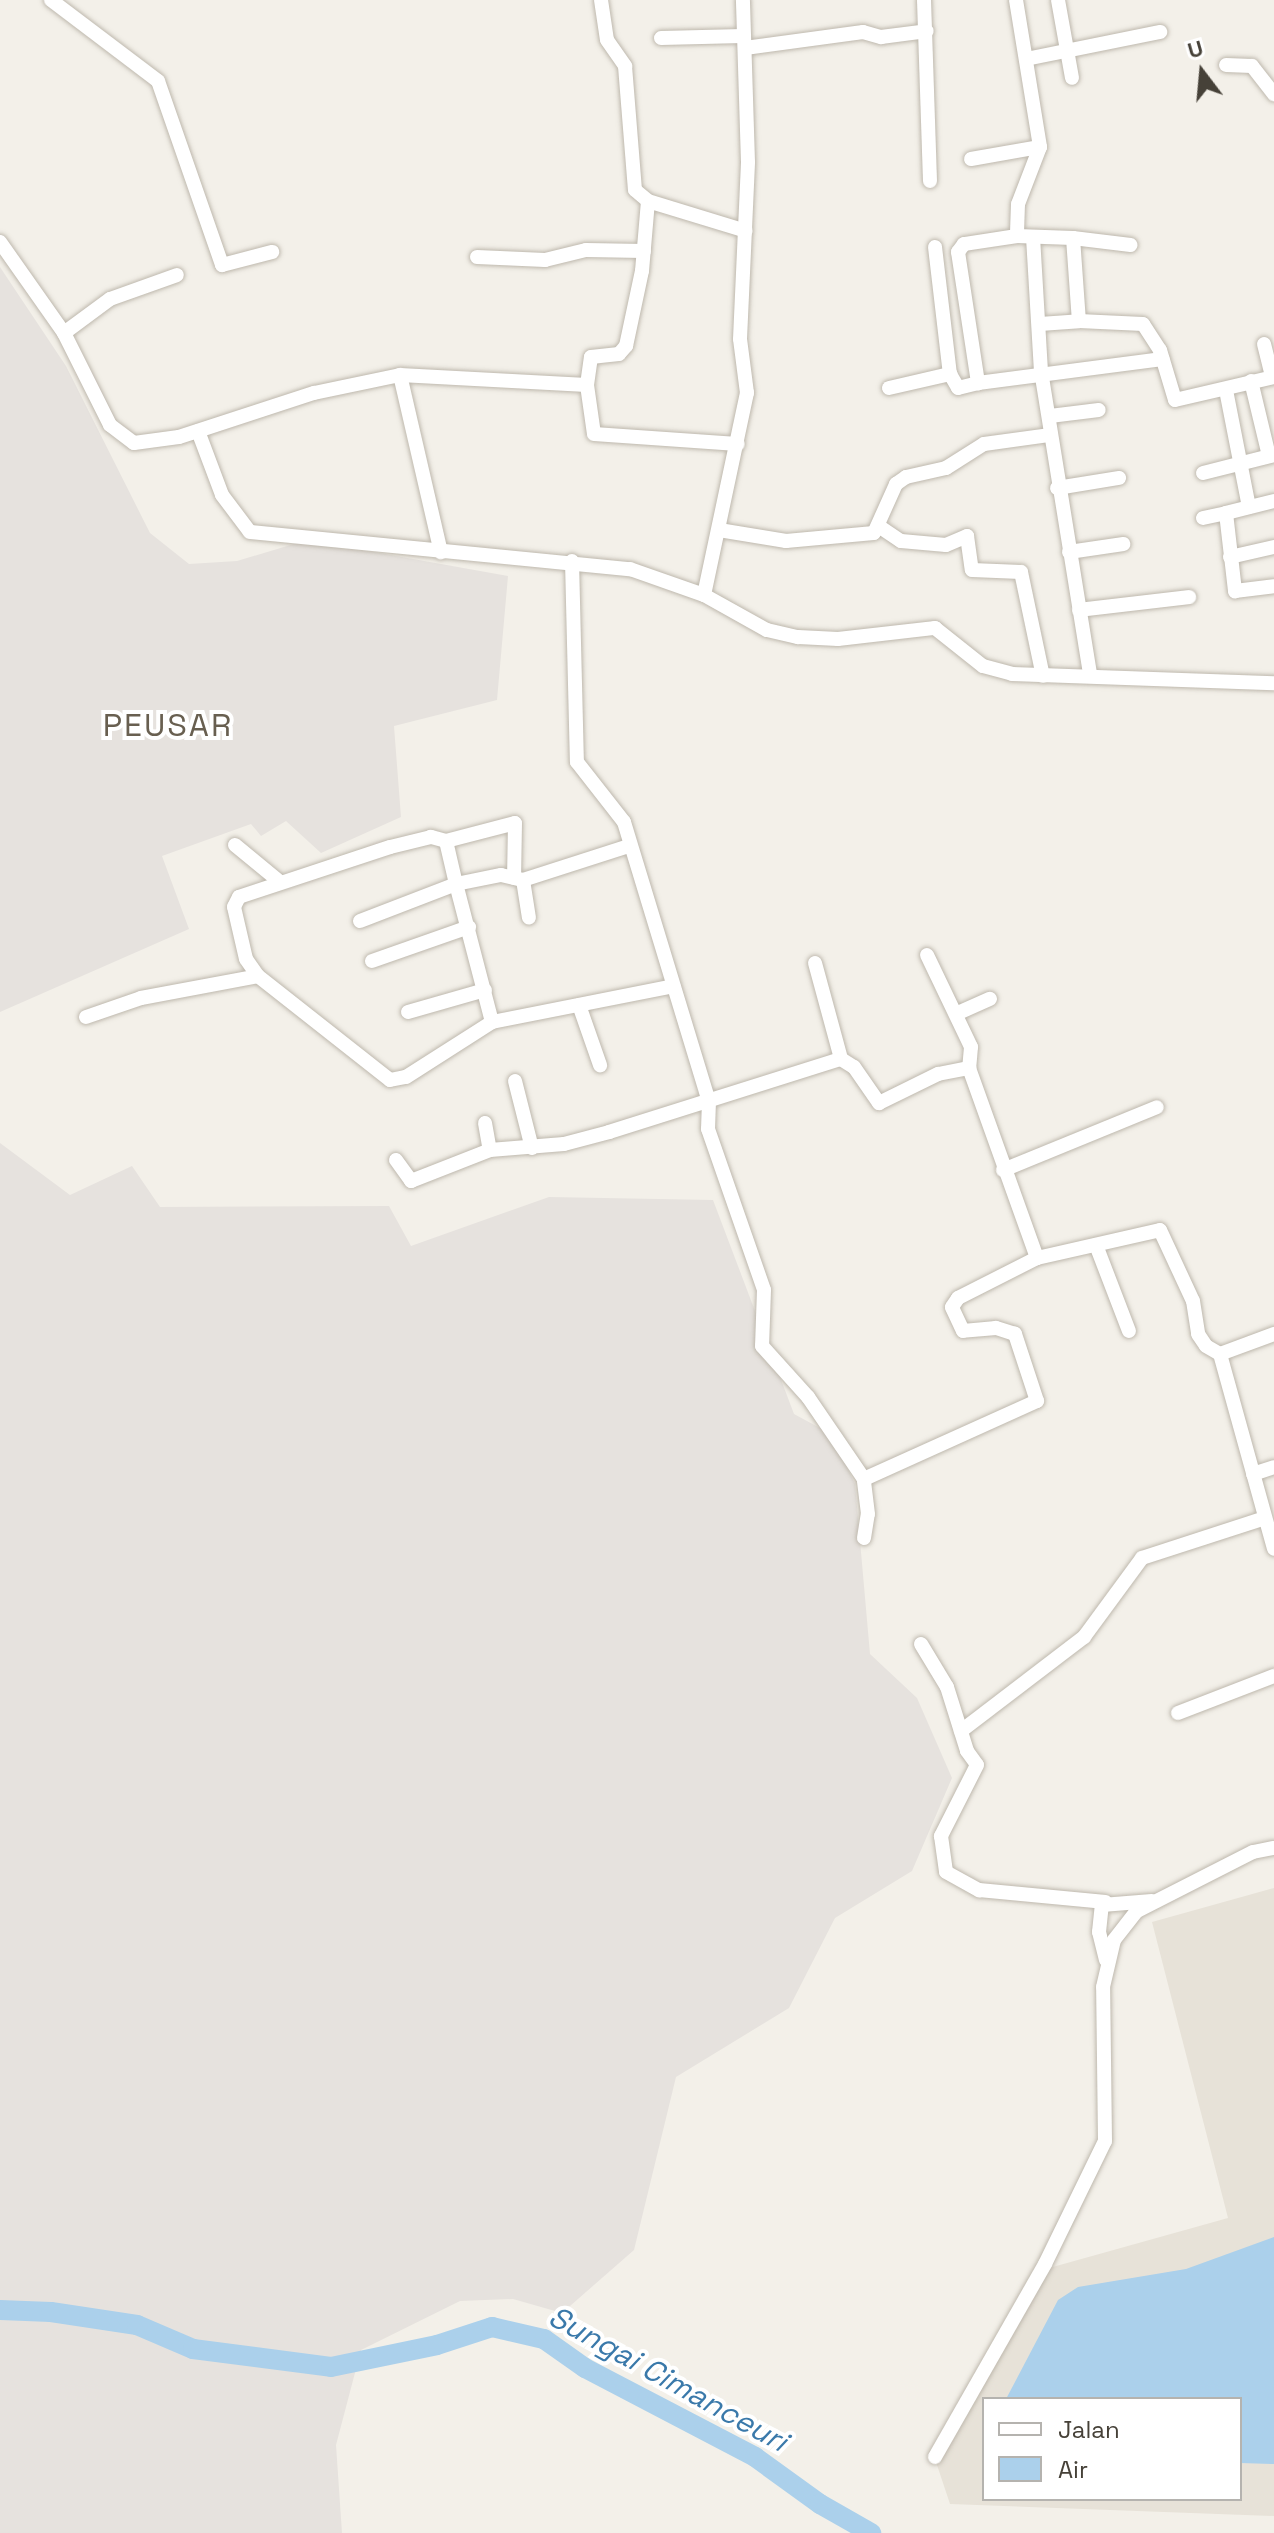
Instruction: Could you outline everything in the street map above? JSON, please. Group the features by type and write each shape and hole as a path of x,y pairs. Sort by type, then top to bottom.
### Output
{"street":[{"path":"51,0 158,81 222,265 272,252"},
{"path":"601,0 607,40 625,66 631,182 648,201 746,231"},
{"path":"704,595 747,393 740,339 746,231 743,0"},
{"path":"924,0 930,181"},
{"path":"1016,0 1040,147 1018,204 1017,236"},
{"path":"1058,0 1072,78"},
{"path":"661,38 744,42 863,32 881,37 927,31"},
{"path":"1026,59 1160,32"},
{"path":"1226,65 1252,66 1274,94"},
{"path":"971,159 1040,147"},
{"path":"648,201 644,251 626,346 615,355 591,357 587,385 594,434 738,444"},
{"path":"978,383 958,252 964,244 1017,236 1073,238 1131,245"},
{"path":"1033,237 1041,371 1050,416 1057,488 1090,675"},
{"path":"1073,238 1079,321"},
{"path":"0,242 64,333 110,425 122,438 147,442 198,431 314,393 400,375 587,385"},
{"path":"935,247 950,374 958,388 1041,371 1162,359"},
{"path":"477,257 545,260 586,250 644,251"},
{"path":"64,333 110,299 177,275"},
{"path":"1040,324 1140,322 1162,359 1175,400 1273,377 1264,344"},
{"path":"889,388 950,374"},
{"path":"400,375 441,552"},
{"path":"1203,473 1271,456 1251,381"},
{"path":"1226,390 1249,507"},
{"path":"1050,416 1099,410"},
{"path":"198,431 222,495 250,532 325,536 441,552 572,561 630,569 704,595 767,630 818,640 935,628 993,671 1043,676 1090,675 1274,683"},
{"path":"719,530 786,541 864,536 880,527 896,484 906,477 946,468 984,444 1050,435"},
{"path":"1057,488 1119,478"},
{"path":"1203,518 1274,501"},
{"path":"1226,513 1235,591 1274,586"},
{"path":"880,527 901,541 946,545 967,536 972,570 1021,572 1043,676"},
{"path":"1069,552 1123,544"},
{"path":"1230,557 1274,547"},
{"path":"572,561 577,762 618,811 709,1101 708,1129 764,1290 762,1346 808,1397 864,1479 864,1538"},
{"path":"1079,610 1189,597"},
{"path":"529,918 519,879 515,823 446,841 412,841 239,897 234,907 246,959 258,976 390,1080 406,1077 492,1022 673,986"},
{"path":"446,841 492,1022"},
{"path":"235,845 280,882"},
{"path":"360,921 456,884 501,875 519,879 629,846"},
{"path":"372,961 469,927"},
{"path":"927,955 958,1013 971,1047 969,1068 1037,1258"},
{"path":"815,963 841,1059 854,1067 879,1103 938,1074 969,1068"},
{"path":"86,1017 141,998 258,976"},
{"path":"408,1012 485,990"},
{"path":"958,1013 990,999"},
{"path":"579,1005 600,1065"},
{"path":"396,1160 411,1181 490,1150 532,1148 609,1132 841,1059"},
{"path":"515,1081 532,1148"},
{"path":"1003,1170 1157,1107"},
{"path":"485,1123 490,1150"},
{"path":"864,1479 1037,1401 1015,1334 996,1328 963,1331 952,1307 966,1292 1037,1258 1162,1232 1193,1301 1198,1334 1206,1346 1220,1354 1274,1549"},
{"path":"1096,1245 1129,1331"},
{"path":"1220,1354 1274,1334"},
{"path":"1253,1474 1274,1467"},
{"path":"961,1731 1084,1637 1142,1558 1265,1518"},
{"path":"921,1644 947,1687 961,1731 977,1765 941,1836 946,1872 979,1890 1105,1902 1158,1901"},
{"path":"1178,1713 1274,1676"},
{"path":"1106,1960 1130,1917 1253,1852 1274,1848"},
{"path":"935,2457 1045,2264 1105,2141 1106,1960 1099,1932 1105,1902"}],"shaded area":[{"path":"0,267 66,366 150,533 189,564 237,561 307,540 508,576 497,700 394,726 401,817 321,853 286,821 261,836 251,824 162,856 189,929 0,1012"},
{"path":"0,1143 70,1195 132,1166 160,1207 389,1206 411,1246 549,1197 713,1200 794,1414 831,1434 855,1484 870,1654 917,1698 952,1778 912,1871 835,1918 789,2008 676,2077 634,2250 562,2313 513,2299 460,2301 361,2350 336,2445 342,2533 0,2533"},
{"path":"1274,1888 1274,2516 950,2504 935,2459 1042,2270 1228,2218 1152,1922"}],"water":[{"path":"1274,2237 1274,2464 1242,2463 1242,2397 1007,2397 1058,2300 1078,2287 1186,2269"}],"waterway":[{"name":"Sungai Cimanceuri","path":"0,2310 51,2312 137,2325 193,2349 331,2367 437,2345 492,2327 544,2339 585,2368 755,2457 820,2504 871,2533"}],"district":[{"name":"PEUSAR","path":"168,725"}]}
